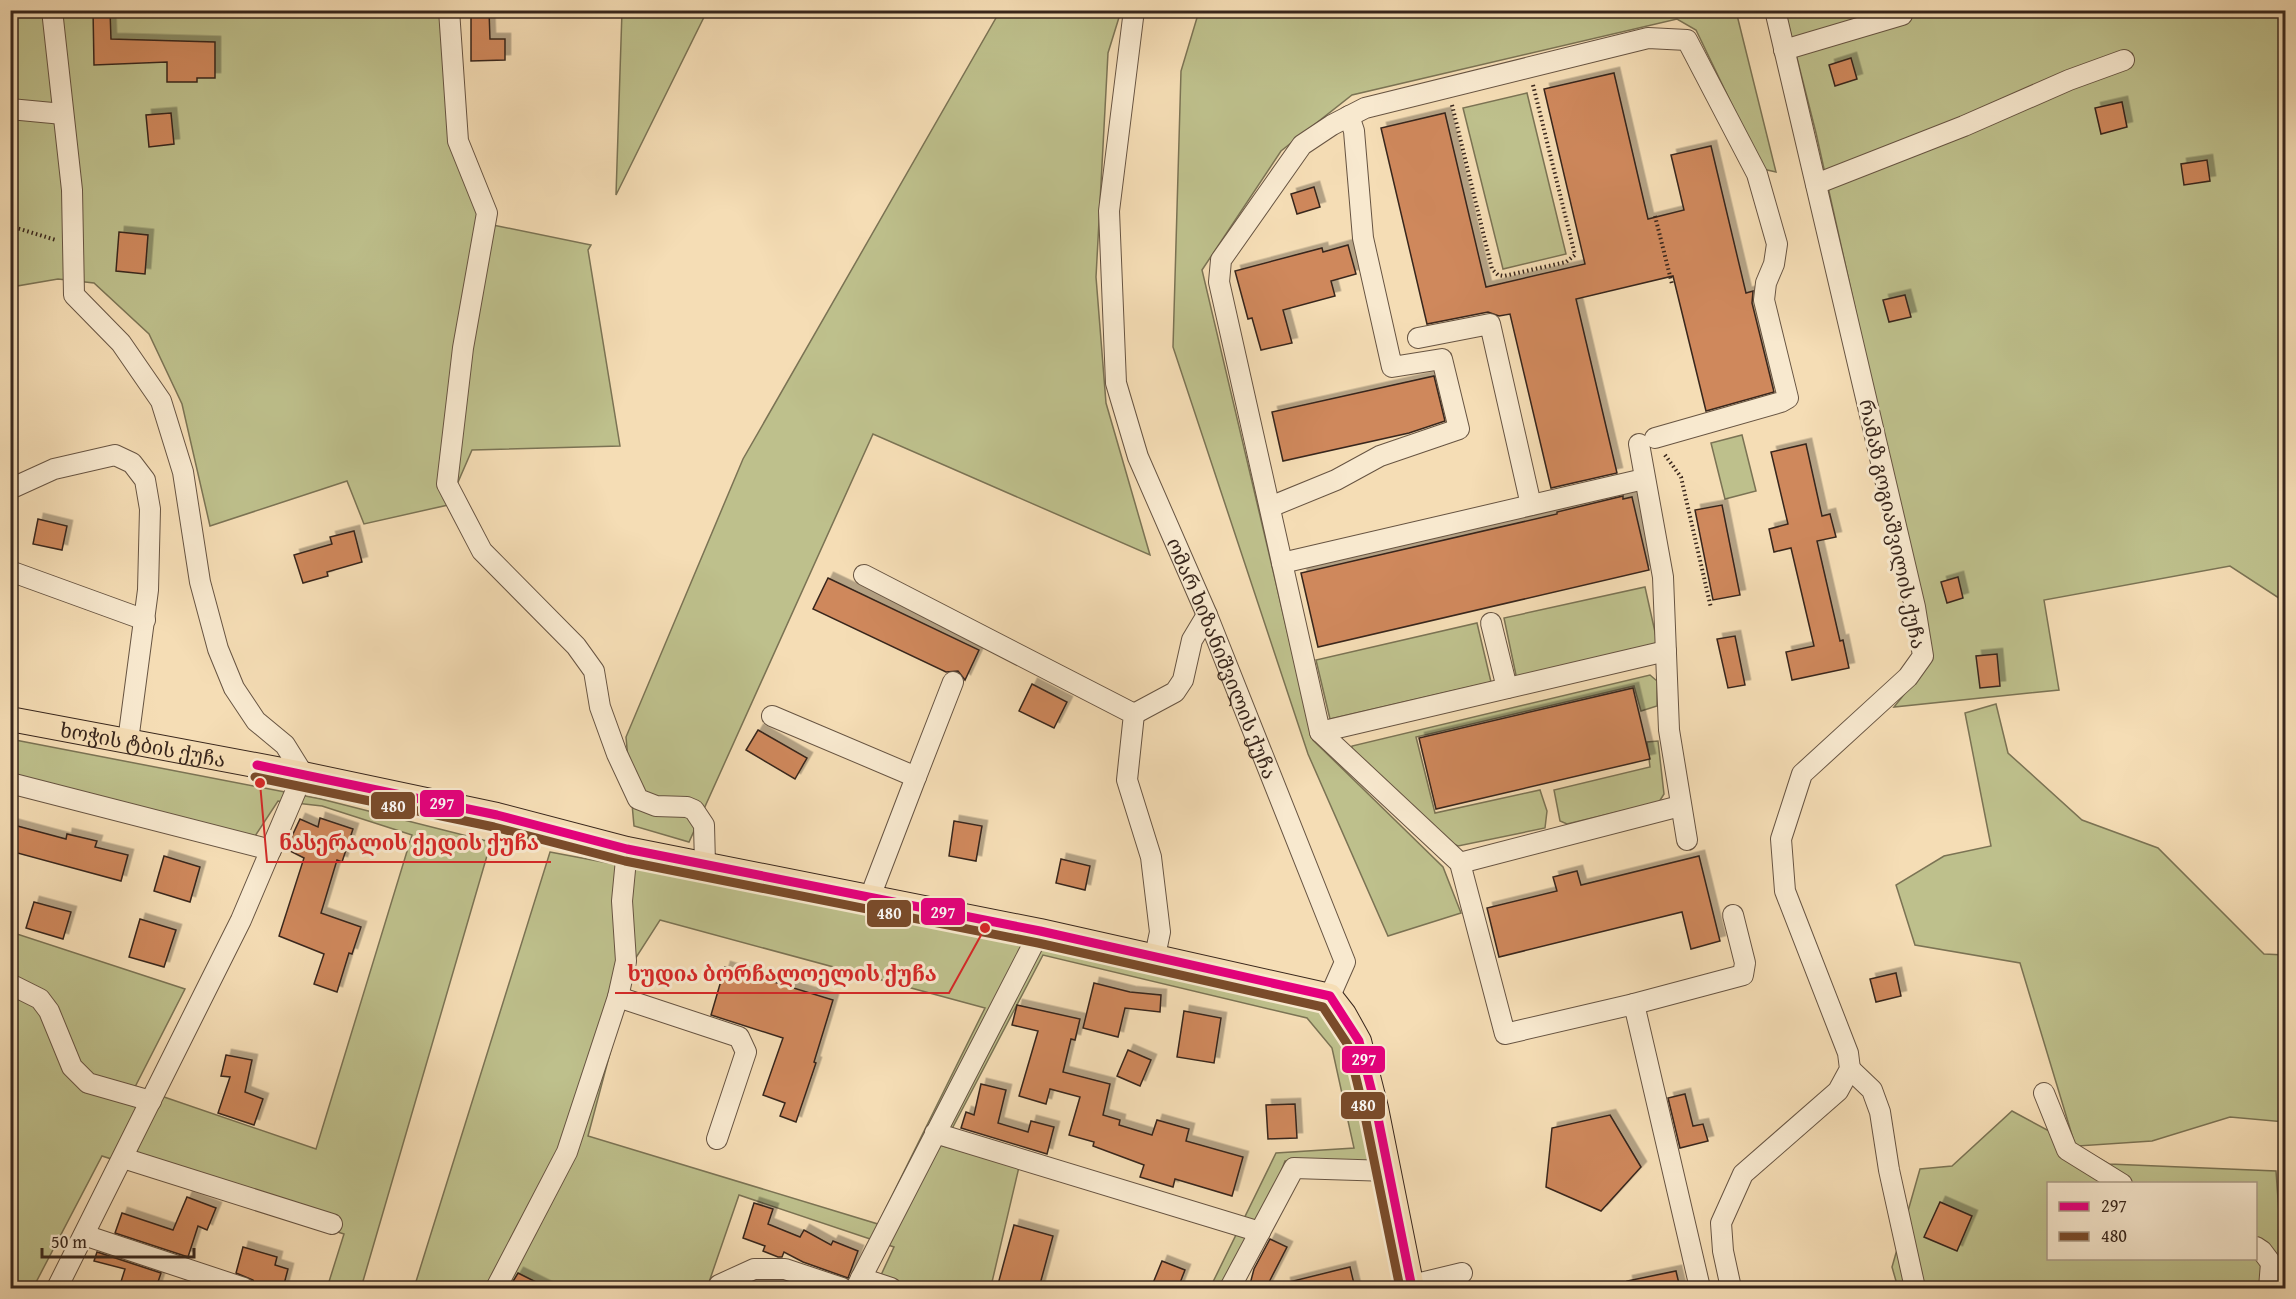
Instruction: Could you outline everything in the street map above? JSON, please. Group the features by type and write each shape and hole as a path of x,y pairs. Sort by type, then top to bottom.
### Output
{"main road":[{"name":"ხოჭის ტბის ქუჩა","path":"10,719 303,774 497,815 627,849 1040,931 1330,996"},
{"path":"1330,996 1344,1014 1359,1041 1389,1171 1412,1287"}],"street":[{"path":"52,10 72,190 71,244 74,295 121,343 162,401 183,472 200,582 218,649 234,688 256,721 285,745 303,774 241,920 57,1288"},
{"path":"449,10 458,141 487,213 464,348 447,484 482,551 576,646 594,671 600,707 617,754 638,799 656,806 687,807 694,810 704,825 705,864"},
{"name":"ომარ ხიზანიშვილის ქუჩა","path":"1134,10 1109,211 1116,383 1138,458 1207,615 1345,962 1330,996"},
{"name":"რამაზ გოგიაშვილის ქუჩა","path":"1775,10 1915,607 1923,656 1908,677 1803,774 1781,839 1785,891 1848,1053 1850,1069"},
{"path":"1784,50 1902,15"},
{"path":"1687,840 1669,730 1663,577 1644,479 1647,441 1788,398 1764,300 1766,283 1774,264 1777,244 1757,174 1687,40 1648,38 1365,108 1349,116 1302,145 1221,260 1219,282 1320,732 1460,863 1505,1034 1634,1004 1743,975 1745,963 1733,915"},
{"path":"1816,184 1964,126 2068,80 2124,60"},
{"path":"10,109 63,114"},
{"path":"1270,507 1336,480 1380,456 1459,429 1442,359 1392,367 1363,238 1354,131 1349,116"},
{"path":"1418,338 1490,324 1531,505"},
{"path":"10,489 54,469 115,455 132,464 144,480 150,509 145,620 128,741"},
{"path":"1282,563 1644,479"},
{"path":"10,572 145,620"},
{"path":"864,575 1134,714"},
{"path":"1134,714 1175,692 1183,680 1192,640 1207,615"},
{"path":"1491,623 1507,688"},
{"path":"1320,732 1666,651"},
{"path":"870,897 953,682"},
{"path":"1134,714 1127,780 1151,857 1160,932 1155,956"},
{"path":"772,716 916,777"},
{"path":"10,783 271,850"},
{"path":"1460,863 1680,806"},
{"path":"496,1288 567,1152 618,997 626,961 622,901 627,849"},
{"path":"891,1288 858,1283 1040,931"},
{"path":"10,984 40,999 49,1011 72,1067 88,1083 151,1101"},
{"path":"618,997 739,1037 746,1052 717,1139"},
{"path":"1634,1004 1700,1288"},
{"path":"1731,1288 1723,1251 1721,1223 1743,1174 1838,1091 1850,1069 1872,1090 1880,1112 1889,1170 1915,1288"},
{"path":"2044,1093 2067,1150 2119,1182"},
{"path":"935,1133 1260,1232"},
{"path":"123,1158 332,1224"},
{"path":"1230,1288 1294,1168 1389,1171"},
{"path":"84,1235 244,1288"},
{"path":"2257,1248 2271,1263 2269,1288"},
{"path":"719,1285 754,1269 785,1269 842,1288"},
{"path":"1412,1287 1462,1273"}],"path":[{"path":"1448,87 1492,269 1498,275 1504,276 1566,262 1575,255 1529,67"},
{"path":"1655,216 1672,284"},
{"path":"10,226 71,244"},
{"path":"1647,441 1681,477 1712,608"}],"green space":[{"path":"10,11 443,11 454,147 488,224 591,245 588,250 620,446 472,450 448,505 364,524 347,481 210,526 182,404 149,334 94,283 58,279 11,287"},
{"path":"622,11 707,11 616,195"},
{"path":"1000,11 1121,11 1108,53 1096,277 1106,403 1150,555 873,434 689,842 634,826 626,737 743,459"},
{"path":"1199,11 1736,11 1776,172 1763,169 1696,30 1677,19 1352,95 1281,151 1202,270 1313,740 1443,867 1461,913 1388,936 1308,754 1173,347 1181,71"},
{"path":"1785,11 2285,11 2285,602 2230,566 2044,600 2059,690 1894,707 1933,658 1816,133"},
{"path":"1527,93 1566,254 1503,269 1463,108"},
{"path":"1742,435 1756,491 1725,499 1711,443"},
{"path":"1645,587 1659,650 1517,680 1504,618"},
{"path":"1477,623 1491,682 1330,719 1316,660"},
{"path":"1650,675 1657,681 1657,706 1641,711 1634,686 1416,737 1435,813 1540,790 1547,811 1545,828 1458,846 1443,839 1351,757 1352,746"},
{"path":"1996,704 2008,753 2082,820 2158,848 2264,954 2285,955 2285,1122 2230,1117 2152,1141 2077,1146 2109,1164 2276,1171 2280,1227 2285,1228 2285,1288 1898,1288 1892,1267 1920,1169 1952,1166 2012,1111 2075,1145 2020,963 1915,945 1896,885 1944,856 1991,846 1965,713"},
{"path":"10,739 321,799 491,842 361,1288 327,1288 344,1234 102,1156 33,1288 11,1288 11,932 185,989 135,1087 316,1149 412,835 322,806 278,801 244,853 11,790"},
{"path":"1658,741 1664,794 1659,802 1567,824 1560,821 1554,790 1650,767 1647,742"},
{"path":"550,852 1178,971 1325,1004 1343,1031 1371,1162 1285,1161 1237,1288 1210,1288 1276,1153 1354,1148 1332,1048 1307,1018 1043,955 943,1146 1019,1167 992,1282 1010,1288 875,1288 894,1247 739,1195 707,1288 414,1288","holes":["660,920 985,1008 878,1224 588,1136 635,959"]}],"building":[{"path":"93,10 110,10 111,39 215,42 215,78 197,78 197,82 167,82 167,62 94,65"},
{"path":"471,10 489,10 490,39 505,39 505,60 471,61"},
{"path":"1851,58 1857,79 1835,86 1829,65"},
{"path":"1614,73 1648,219 1684,210 1671,155 1711,146 1746,293 1753,291 1752,303 1774,392 1706,411 1673,276 1576,299 1617,473 1551,488 1510,314 1499,316 1488,312 1427,324 1381,128 1445,113 1486,287 1585,264 1544,89"},
{"path":"2122,102 2127,127 2101,134 2095,108"},
{"path":"171,113 174,144 149,147 146,115"},
{"path":"2207,160 2210,181 2184,185 2181,164"},
{"path":"1314,187 1320,207 1297,214 1291,194"},
{"path":"119,232 148,235 145,274 116,271"},
{"path":"1348,245 1356,274 1331,281 1335,296 1283,310 1292,343 1261,350 1252,318 1248,319 1235,271 1322,248 1323,252"},
{"path":"1905,295 1911,317 1889,322 1883,300"},
{"path":"1434,376 1445,421 1409,433 1283,461 1272,412"},
{"path":"1806,444 1822,516 1830,514 1836,537 1817,541 1840,641 1843,640 1849,668 1792,680 1786,652 1814,646 1791,548 1774,552 1769,529 1788,524 1771,452"},
{"path":"1623,496 1623,499 1632,497 1649,570 1318,647 1301,573 1557,514 1557,512"},
{"path":"1722,505 1740,595 1713,600 1695,510"},
{"path":"38,519 67,526 62,550 33,544"},
{"path":"354,531 362,562 327,572 328,576 303,583 294,555 332,544 330,537"},
{"path":"1958,577 1963,598 1947,603 1941,582"},
{"path":"828,578 979,650 965,680 958,671 946,672 813,609"},
{"path":"1735,636 1745,685 1728,688 1717,639"},
{"path":"1997,654 2000,686 1980,688 1976,656"},
{"path":"1032,684 1067,702 1054,728 1019,711"},
{"path":"1633,688 1650,759 1436,809 1419,738"},
{"path":"758,730 807,758 795,779 746,750"},
{"path":"320,818 353,829 342,862 337,860 321,913 361,927 352,954 349,953 337,992 314,984 324,954 279,936 304,858 286,849 300,819 318,827"},
{"path":"954,821 982,826 976,861 949,856"},
{"path":"10,824 66,839 67,834 97,841 95,847 128,855 121,881 10,851"},
{"path":"164,856 200,867 190,902 154,891"},
{"path":"1699,856 1720,941 1691,949 1682,912 1499,957 1487,908 1557,891 1553,877 1577,871 1581,885"},
{"path":"1061,859 1090,866 1085,890 1056,883"},
{"path":"34,902 71,912 63,939 26,928"},
{"path":"140,919 176,930 164,967 129,957"},
{"path":"725,967 833,1000 814,1062 816,1063 796,1122 780,1116 785,1103 763,1095 783,1038 711,1015"},
{"path":"1896,973 1901,996 1876,1002 1870,979"},
{"path":"1094,983 1130,992 1161,995 1160,1012 1125,1008 1118,1037 1083,1028"},
{"path":"1017,1005 1080,1019 1075,1040 1071,1039 1063,1072 1110,1084 1103,1115 1120,1120 1119,1125 1152,1135 1157,1120 1189,1129 1186,1141 1243,1157 1232,1196 1175,1179 1173,1187 1140,1177 1144,1165 1093,1146 1094,1142 1069,1135 1080,1097 1050,1089 1046,1104 1019,1096 1038,1031 1012,1025"},
{"path":"1184,1011 1221,1018 1214,1063 1177,1057"},
{"path":"1128,1050 1151,1060 1140,1086 1117,1076"},
{"path":"226,1055 252,1060 245,1092 263,1099 254,1125 218,1113 230,1077 221,1076"},
{"path":"981,1084 1006,1090 998,1123 1028,1132 1031,1121 1054,1127 1047,1154 961,1128 966,1112 974,1115"},
{"path":"1685,1094 1693,1126 1703,1124 1708,1141 1680,1148 1668,1098"},
{"path":"1295,1104 1297,1138 1268,1139 1266,1105"},
{"path":"1610,1115 1641,1167 1601,1211 1546,1187 1552,1128"},
{"path":"187,1197 216,1208 207,1230 198,1226 188,1257 115,1233 122,1213 173,1230"},
{"path":"1940,1202 1972,1216 1957,1251 1924,1237"},
{"path":"754,1203 773,1209 768,1224 800,1237 804,1230 831,1245 833,1241 858,1251 848,1278 803,1262 784,1252 782,1257 778,1257 763,1251 765,1246 743,1238"},
{"path":"1014,1225 1053,1236 1039,1288 997,1288"},
{"path":"1270,1239 1287,1247 1266,1288 1249,1288 1254,1269"},
{"path":"243,1247 277,1257 275,1265 288,1269 283,1288 256,1288 253,1280 236,1273"},
{"path":"97,1252 161,1273 156,1288 119,1288 125,1269 94,1261"},
{"path":"1162,1261 1185,1270 1178,1288 1151,1288"},
{"path":"1350,1267 1355,1288 1286,1288 1285,1283"},
{"path":"1676,1271 1680,1288 1628,1288 1627,1281"},
{"path":"518,1273 548,1288 509,1288"}],"transit line":[{"name":"297","path":"257,765 497,815 627,849 1040,931 1330,996 1359,1041 1376,1108 1412,1288"},
{"name":"480","path":"255,777 494,827 625,861 1038,943 1323,1007 1348,1045 1364,1111 1400,1288"}],"place":[{"name":"ნასერალის ქედის ქუჩა","path":"260,783"},
{"name":"ხუდია ბორჩალოელის ქუჩა","path":"985,928"}]}
